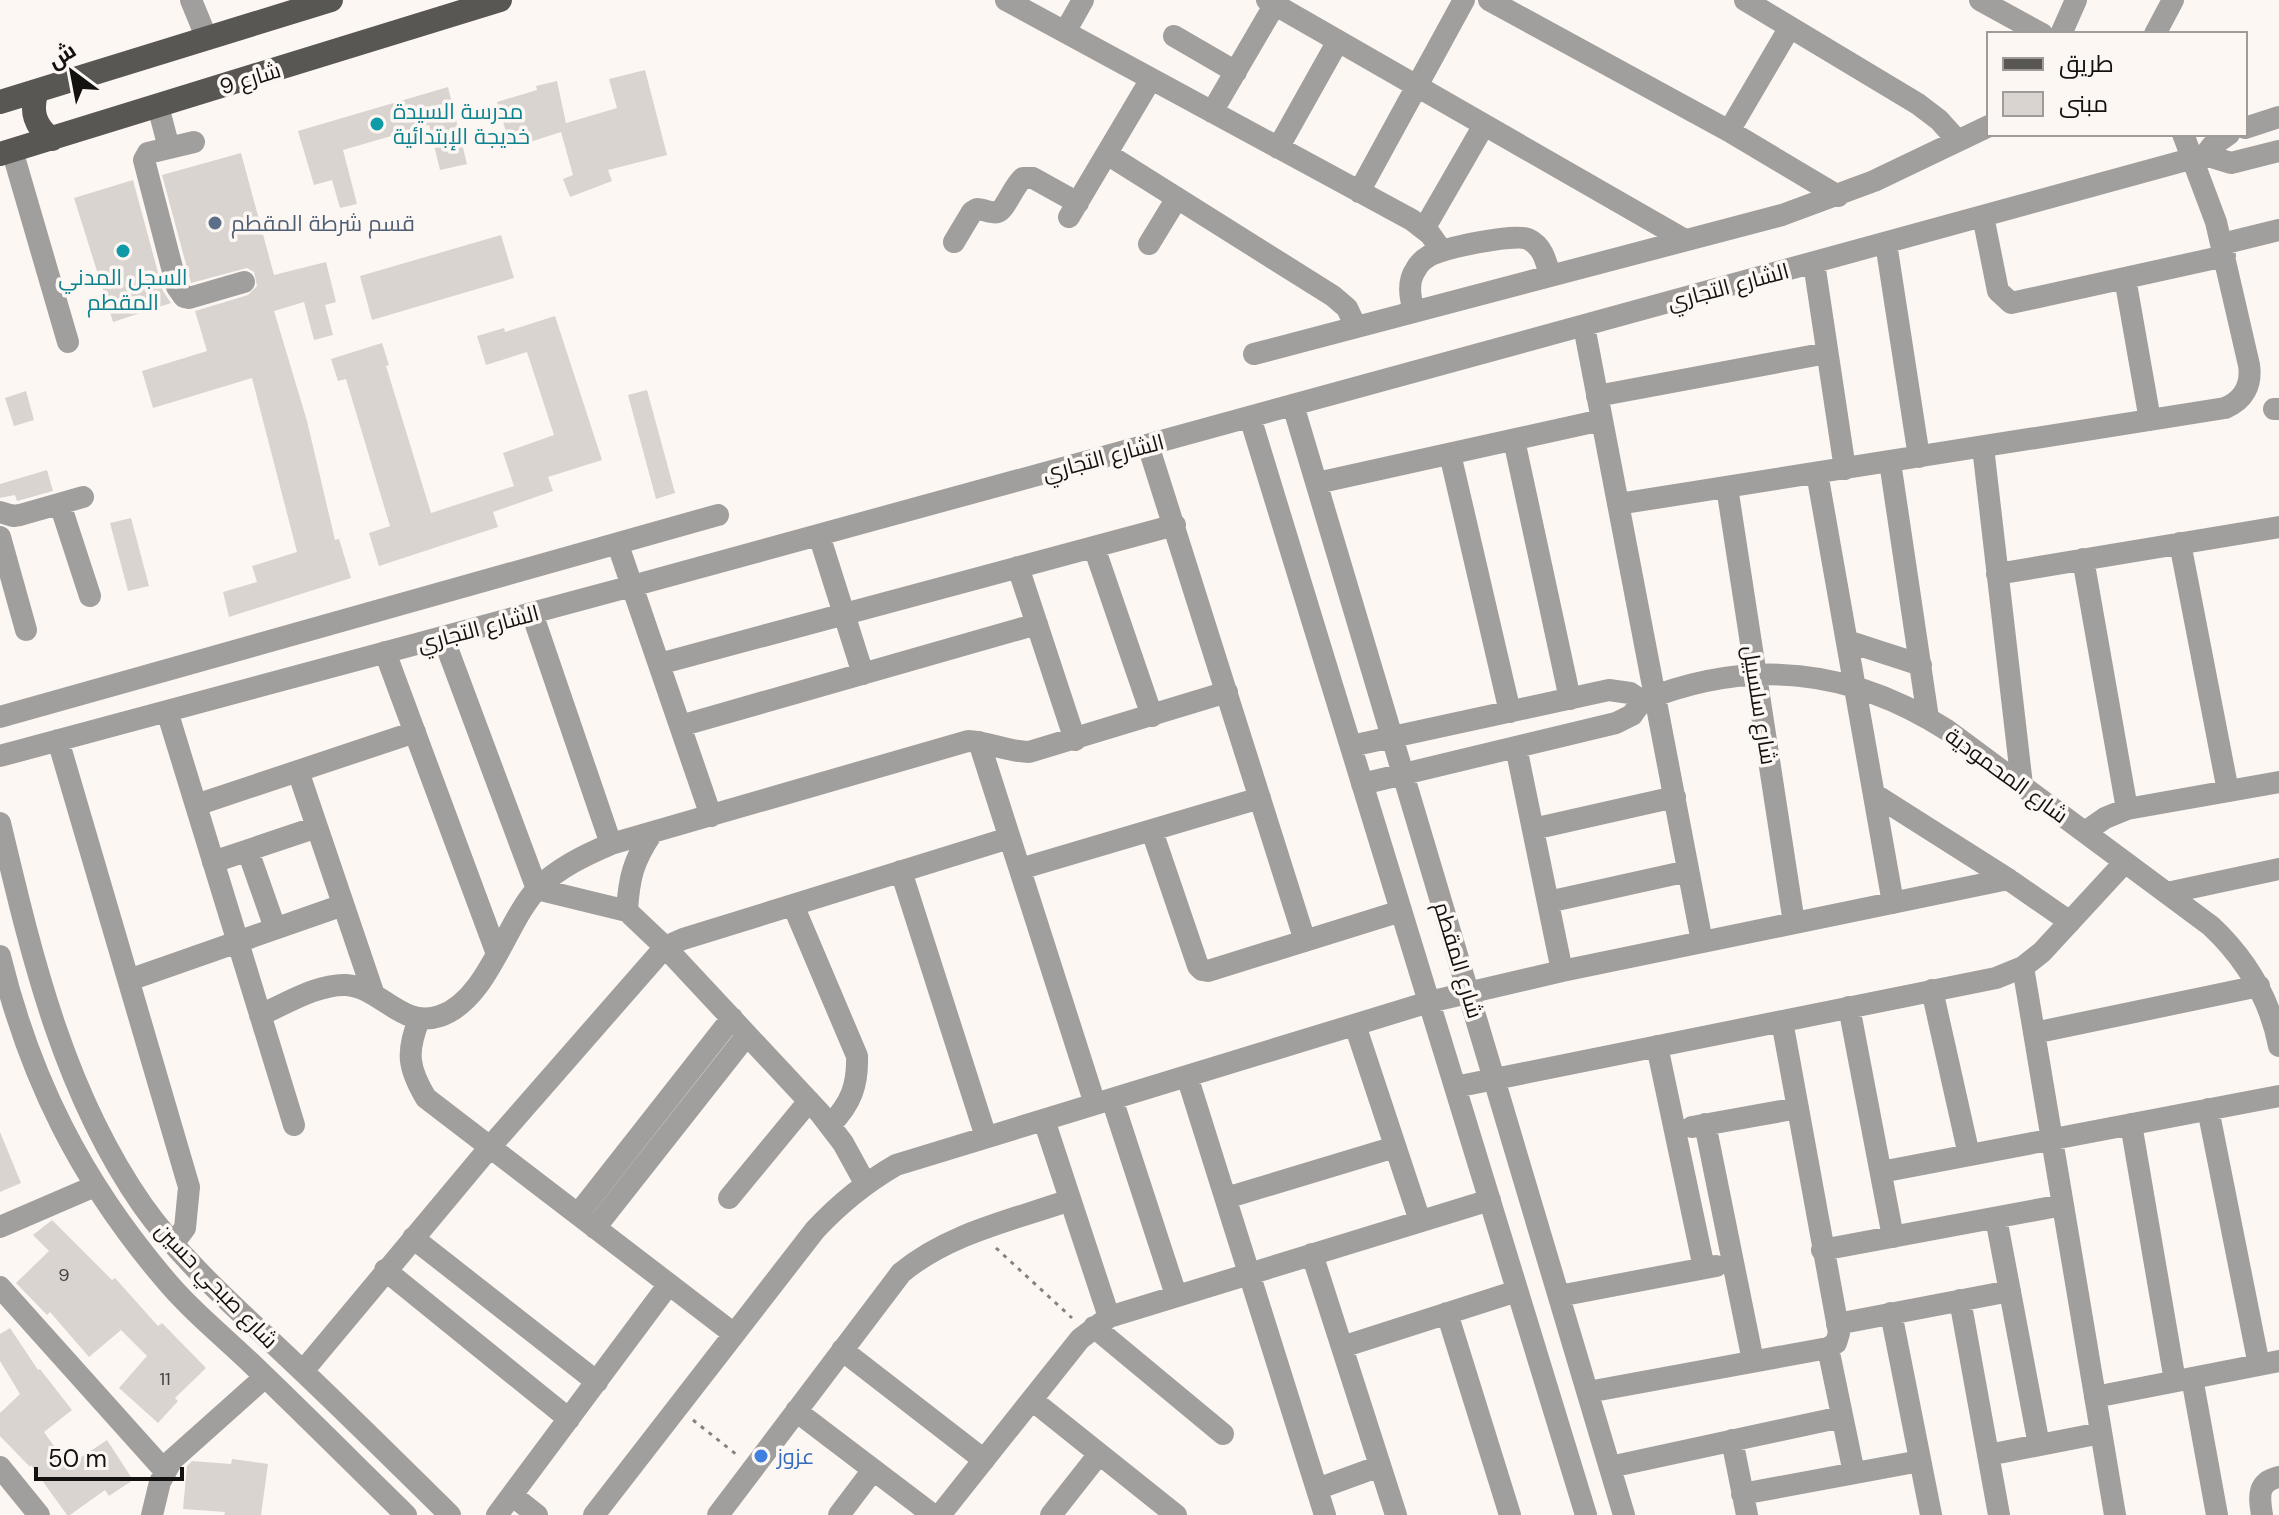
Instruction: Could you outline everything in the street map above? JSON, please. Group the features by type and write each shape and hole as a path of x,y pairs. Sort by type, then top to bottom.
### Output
{"main road":[{"path":"0,102 207,39 277,8 331,0"},
{"name":"شارع 9","path":"6,152 500,0"},
{"path":"37,91 35,118 41,130 52,139"}],"street":[{"path":"191,0 207,39"},
{"path":"1006,0 1424,229 1442,251"},
{"path":"1065,32 1083,0"},
{"path":"1359,192 1464,0"},
{"path":"1489,0 1729,131 1838,196"},
{"path":"1745,0 1918,104 1939,120 1957,140"},
{"path":"1980,0 2038,32"},
{"path":"2062,32 2076,0"},
{"path":"2156,32 2173,0"},
{"path":"1212,112 1271,2 1685,240"},
{"path":"1729,131 1790,27"},
{"path":"1174,36 1236,72"},
{"path":"1278,148 1338,41"},
{"path":"954,242 972,212 977,209 996,213 1001,211 1015,185 1023,178 1033,178 1073,210 1151,79"},
{"path":"158,106 169,148"},
{"path":"2247,127 2279,117"},
{"path":"1424,229 1484,125"},
{"path":"1254,354 1782,215 1874,181 1987,127"},
{"path":"1618,504 2225,408 2241,399 2249,383 2249,365 2199,157 2184,136"},
{"name":"الشارع التجاري","path":"0,756 2199,157 2226,136"},
{"path":"194,142 148,153 144,160 179,293 189,298 244,282"},
{"name":"الشارع التجاري","path":"2199,157 2231,163 2279,151"},
{"path":"6,152 68,342"},
{"path":"1107,154 1340,302 1352,316 1356,327"},
{"path":"1149,244 1177,198"},
{"path":"1983,216 1998,291 2011,303 2125,278 2223,250 2279,230"},
{"path":"1414,312 1410,290 1415,270 1424,259 1442,251 1509,236 1523,238 1540,249 1550,276"},
{"path":"1886,243 1919,457"},
{"path":"1814,263 1845,469"},
{"path":"2125,278 2150,420"},
{"path":"1584,326 1618,504 1649,699 1675,797 1702,942"},
{"path":"1597,396 1827,353"},
{"name":"شارع المقطم","path":"1293,405 1624,1515"},
{"name":"شارع المقطم","path":"1250,417 1490,1200 1579,1513"},
{"path":"1317,483 1602,420"},
{"path":"1514,440 1570,699"},
{"path":"1148,445 1305,941"},
{"path":"1983,447 2022,785"},
{"path":"1450,454 1510,712"},
{"path":"1890,462 1928,718"},
{"path":"1817,473 1893,903"},
{"name":"شارع سلسبيل","path":"1727,487 1794,923"},
{"path":"0,512 13,516 83,497"},
{"path":"60,504 90,596"},
{"name":"الشارع التجاري","path":"0,717 718,515"},
{"path":"659,664 1175,525"},
{"path":"1997,574 2279,527"},
{"path":"819,535 863,674"},
{"path":"0,537 26,630"},
{"path":"2180,543 2228,791"},
{"path":"618,545 711,816"},
{"path":"1094,547 1152,716"},
{"path":"2083,559 2127,809"},
{"path":"1018,567 1075,740"},
{"path":"532,613 611,844"},
{"path":"680,726 1037,624"},
{"path":"443,637 537,889"},
{"path":"1847,641 1921,665"},
{"path":"385,652 497,954"},
{"name":"شارع المحمودية","path":"1649,699 1694,683 1756,674 1796,675 1856,686 1893,699 1928,718 2167,893 2225,940 2268,997 2279,1046"},
{"path":"1351,746 1616,690 1649,699"},
{"path":"260,1015 330,986 360,988 401,1014 419,1020 440,1016 459,1006 473,991 537,889 584,856 611,844 968,741 1012,752 1029,752 1227,692"},
{"path":"1362,784 1616,723 1632,715 1649,699"},
{"path":"167,711 294,1125"},
{"path":"196,805 415,732"},
{"path":"58,740 189,1187 185,1228 173,1244"},
{"path":"979,742 1020,869 1176,1295"},
{"path":"1516,747 1562,971"},
{"path":"298,771 374,995"},
{"path":"2085,832 2105,818 2127,809 2279,782"},
{"path":"1874,794 2070,922"},
{"path":"1533,829 1675,797"},
{"path":"1020,869 1260,798"},
{"name":"شارع صبحي حسين","path":"0,823 34,965 72,1076 124,1176 173,1244 214,1288 450,1515"},
{"path":"213,862 317,827"},
{"path":"1152,831 1198,966 1202,970 1208,971 1401,911"},
{"path":"627,911 629,882 637,856 652,833"},
{"path":"303,1371 490,1147 665,947 1009,838"},
{"path":"248,851 275,928"},
{"path":"1455,1087 1996,978 2023,967 2042,952 2125,862"},
{"path":"2167,893 2279,869"},
{"path":"901,871 986,1137"},
{"path":"1548,902 1688,871"},
{"path":"594,1515 815,1230 839,1204 865,1183 896,1165 1429,1002 1562,971 2008,879"},
{"path":"537,889 627,911 665,947 809,1101 830,1125 865,1183"},
{"path":"129,980 343,905"},
{"path":"793,905 857,1056 858,1075 853,1095 844,1111 830,1125"},
{"name":"شارع صبحي حسين","path":"1,964 15,1016 43,1088 95,1186 166,1281 406,1515"},
{"path":"2023,967 2115,1515"},
{"path":"1932,990 1969,1155"},
{"path":"2034,1033 2268,997"},
{"path":"1849,1007 1893,1237"},
{"path":"419,1020 411,1039 410,1060 415,1080 426,1098 734,1334"},
{"path":"1588,1392 1828,1348 1838,1338 1782,1021"},
{"path":"1355,1025 1420,1221"},
{"path":"586,1221 740,1027"},
{"path":"1657,1046 1704,1268"},
{"path":"1187,1076 1325,1515"},
{"path":"1881,1172 2279,1096"},
{"path":"729,1198 809,1101"},
{"path":"1675,1130 1798,1108"},
{"path":"2095,1397 2269,1363 2208,1109"},
{"path":"1044,1120 1070,1200 1097,1325 1223,1434"},
{"path":"1705,1124 1753,1361"},
{"path":"2131,1124 2184,1380 2217,1515"},
{"path":"1226,1198 1395,1147"},
{"path":"0,1227 95,1186"},
{"path":"718,1515 901,1273 922,1255 978,1231 1070,1200"},
{"path":"940,1515 1097,1325 1176,1295 1490,1200"},
{"path":"1822,1250 2063,1205"},
{"path":"1996,1218 2039,1445"},
{"path":"413,1238 597,1382"},
{"path":"1312,1254 1396,1515"},
{"path":"1559,1296 1733,1263"},
{"path":"385,1270 569,1419"},
{"path":"497,1515 669,1284"},
{"path":"0,1287 165,1471"},
{"path":"1342,1347 1517,1291"},
{"path":"1837,1324 2010,1291"},
{"path":"1960,1300 1999,1515"},
{"path":"1447,1313 1510,1515"},
{"path":"1891,1313 1931,1515"},
{"path":"1828,1348 1854,1473"},
{"path":"842,1350 984,1460"},
{"path":"152,1515 165,1471 172,1460 265,1377"},
{"path":"1032,1400 1176,1515"},
{"path":"796,1411 933,1515"},
{"path":"1610,1467 1842,1417"},
{"path":"1988,1455 2101,1433"},
{"path":"1732,1440 1744,1504 1854,1473 1920,1461"},
{"path":"1051,1515 1099,1454"},
{"path":"1317,1489 1380,1466"},
{"path":"0,1467 39,1515"},
{"path":"839,1515 873,1470"},
{"path":"2262,1515 2259,1500 2261,1488 2268,1480 2279,1477"},
{"path":"513,1496 537,1515"}],"path":[{"path":"978,1231 1097,1325"},
{"path":"677,1408 754,1467"}],"building":[{"path":"645,70 667,155 608,170 612,181 570,197 563,179 573,175 561,132 511,148 497,102 557,81 566,123 617,108 609,79"},
{"name":"مدرسة السيدة خديجة الإبتدائية","path":"448,87 467,164 440,170 429,125 343,150 357,204 340,208 332,180 314,185 298,131"},
{"path":"241,153 274,275 326,262 336,302 325,305 333,335 314,340 304,302 274,311 307,421 335,540 339,539 351,578 229,617 223,592 257,582 252,566 297,552 252,378 153,408 142,371 207,351 195,311 248,295 257,286 254,272 247,268 191,283 162,175"},
{"name":"السجل المدني المقطم","path":"133,180 163,291 171,303 113,322 74,198"},
{"path":"501,235 514,278 372,320 360,276"},
{"path":"555,316 602,460 548,477 553,491 493,512 498,527 379,566 369,533 390,526 346,379 338,381 331,359 382,343 389,365 386,366 431,513 514,486 503,453 554,435 527,352 486,365 477,336 504,328 505,332"},
{"path":"647,390 675,493 656,499 628,395"},
{"path":"26,391 34,420 14,426 5,398"},
{"path":"47,470 53,491 17,501 15,495 0,498 0,484"},
{"path":"131,518 149,586 128,591 110,523"},
{"path":"0,1132 21,1183 0,1192"},
{"path":"52,1220 112,1280 115,1278 158,1326 162,1323 206,1368 175,1398 178,1401 158,1423 119,1388 147,1356 121,1330 89,1357 50,1312 47,1315 16,1283 49,1251 33,1235"},
{"path":"10,1328 38,1370 72,1410 44,1432 68,1466 107,1440 133,1480 109,1496 105,1490 70,1515 31,1465 0,1436 0,1413 20,1394 0,1361 0,1334"},
{"path":"232,1459 268,1464 261,1515 224,1515 225,1512 183,1509 187,1466 192,1461 231,1464"}],"place":[{"name":"مدرسة السيدة خديجة الإبتدائية","path":"377,124"},
{"name":"قسم شرطة المقطم","path":"215,223"},
{"name":"السجل المدني المقطم","path":"123,251"},
{"name":"عزوز","path":"761,1456"}]}
